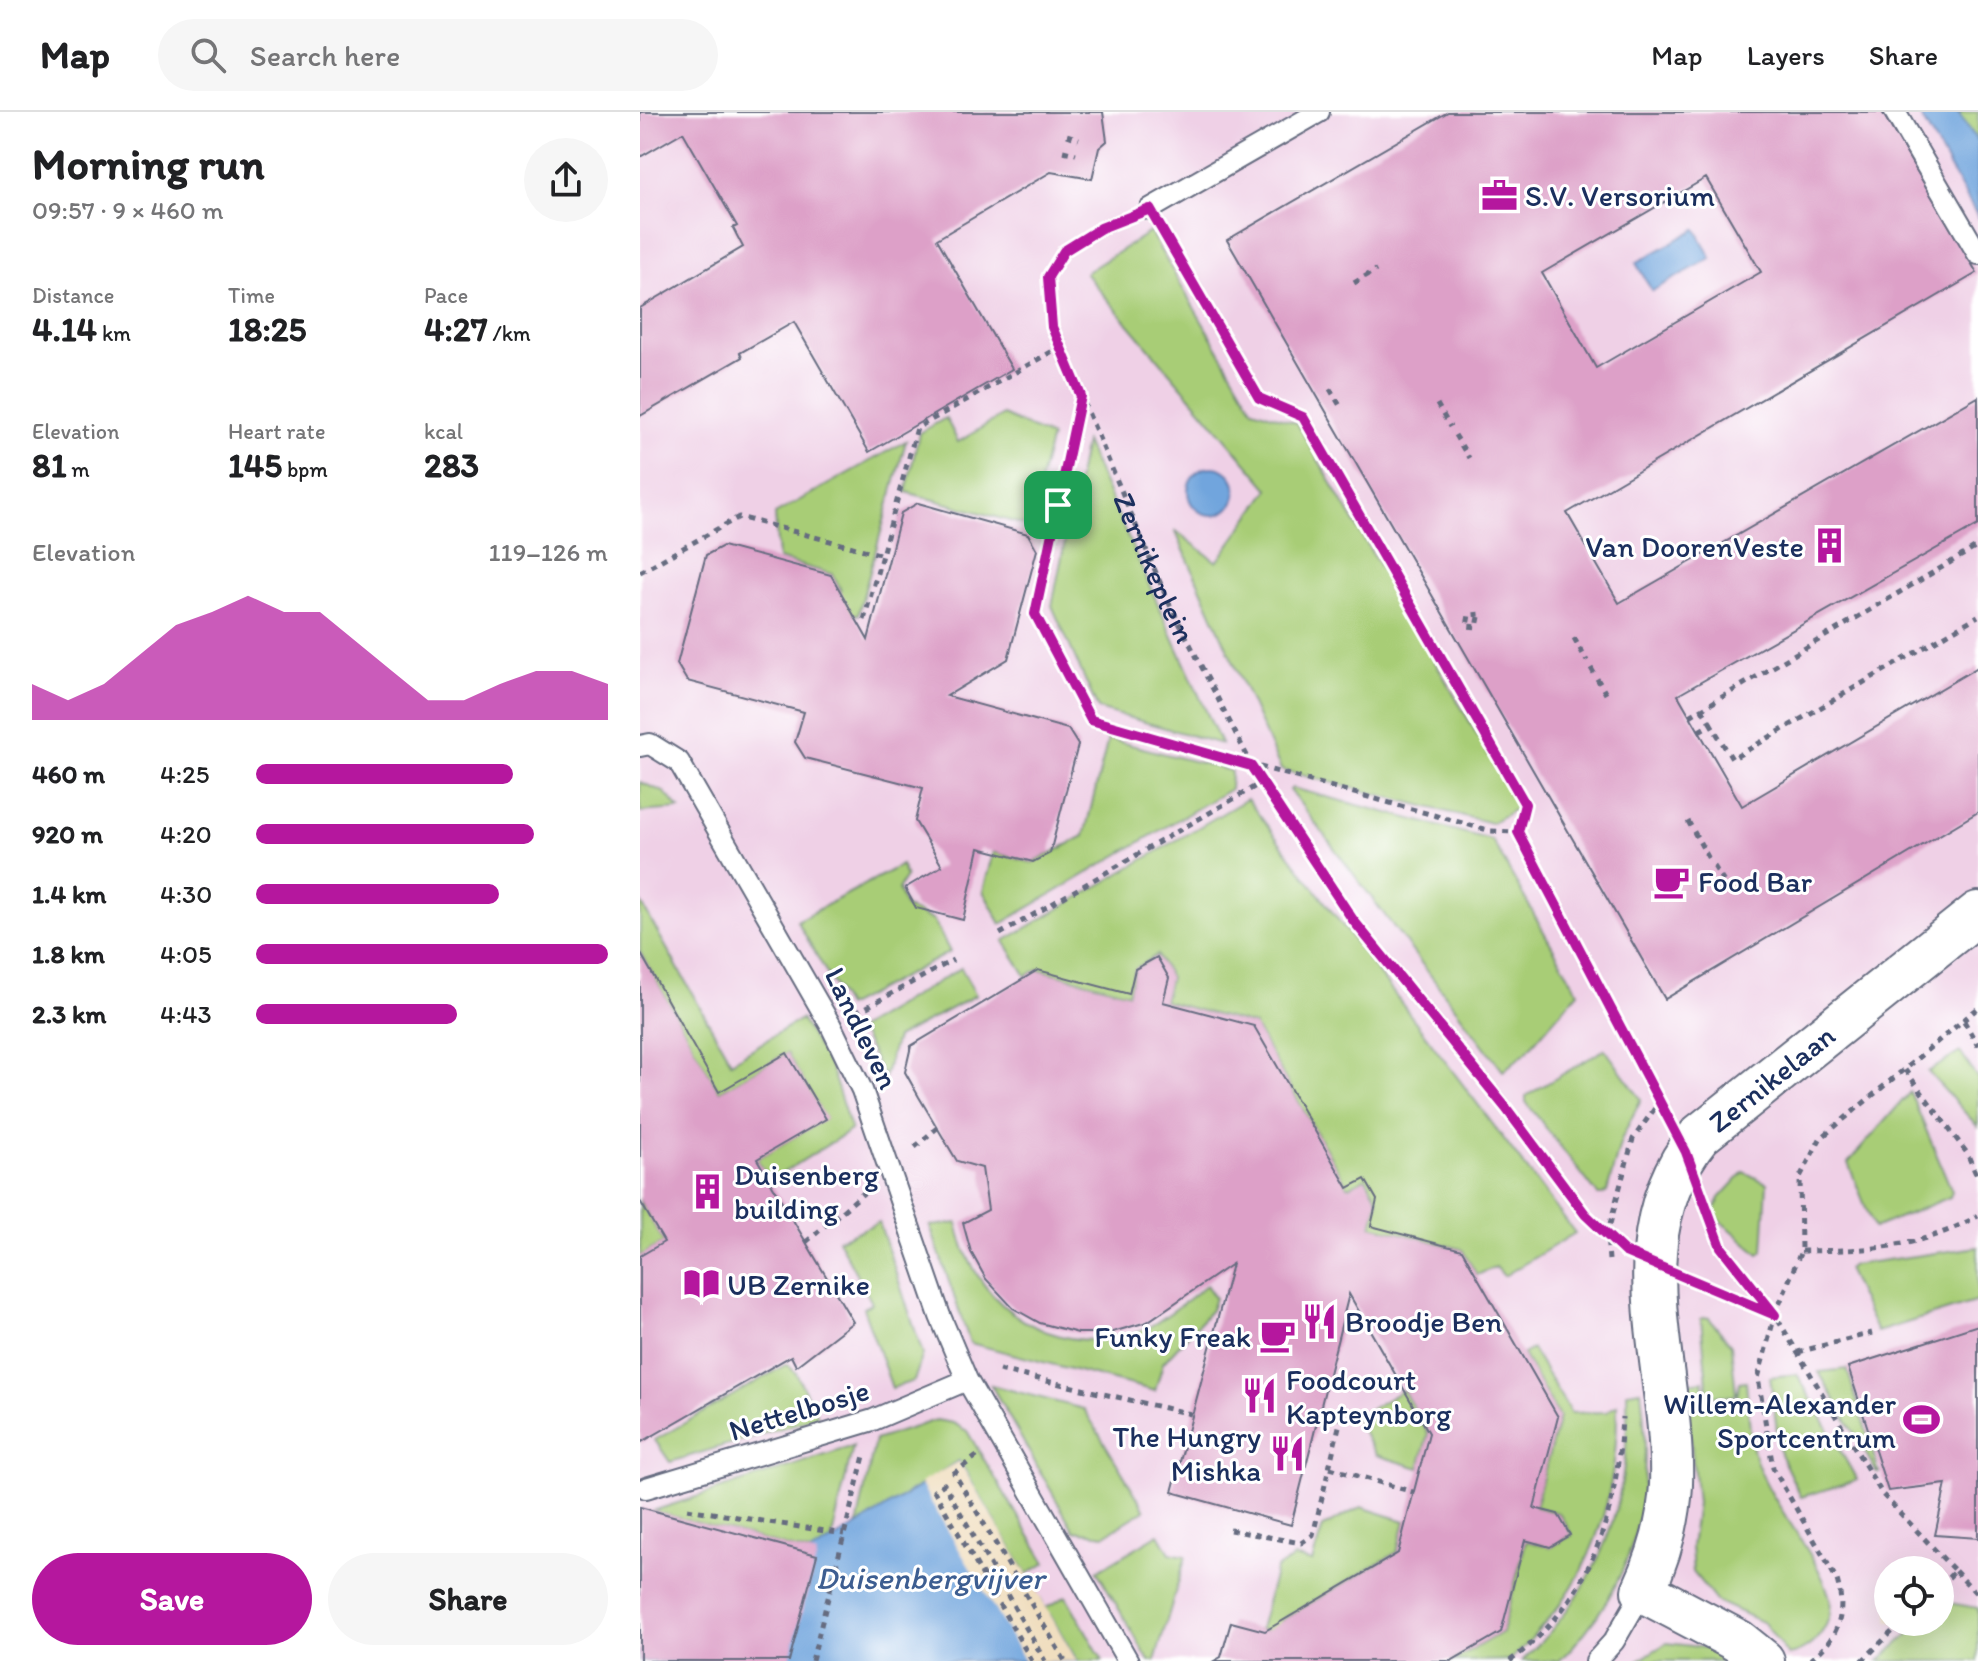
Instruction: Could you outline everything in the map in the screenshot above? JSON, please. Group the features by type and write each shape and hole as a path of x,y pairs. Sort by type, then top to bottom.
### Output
{"street":[{"name":"Zernikelaan","path":"1643,1591 1666,1526 1671,1485 1652,1263 1660,1218 1686,1152 1720,1116 1978,913"},
{"path":"1643,1591 1738,1641 1763,1661"}],"lane":[{"path":"1150,209 1319,112"},
{"path":"1895,112 1978,254"},
{"name":"Landleven","path":"640,746 650,744 679,762 831,1026 862,1090 963,1371 1128,1661"},
{"name":"Nettelbosje","path":"646,1488 873,1420 963,1371"},
{"name":"Zernikelaan","path":"1596,1661 1614,1641 1643,1591"}],"path":[{"path":"1067,135 1079,139"},
{"path":"1063,151 1076,154"},
{"name":"Zernikeplein","path":"1150,209 1101,228 1064,251 1048,277 1052,327 1058,348 1168,601 1251,766 1353,920 1506,1108 1585,1214 1625,1252 1775,1315"},
{"path":"1150,209 1259,398 1303,417 1525,804 1518,832 1686,1152 1721,1247 1775,1315 1883,1495 1978,1595"},
{"path":"1354,283 1376,270"},
{"path":"864,620 917,428 1058,348"},
{"path":"1330,389 1342,409"},
{"path":"1081,396 1035,614 1091,720 1491,831 1518,832"},
{"path":"1437,404 1450,427"},
{"path":"1455,435 1469,458"},
{"path":"640,572 739,517 883,555"},
{"path":"1978,546 1700,707 1732,759 1978,616"},
{"path":"1574,638 1587,661"},
{"path":"1591,668 1606,694"},
{"path":"1690,716 1702,709"},
{"path":"1699,731 1711,724"},
{"path":"1000,934 1261,783"},
{"path":"1688,821 1709,859"},
{"path":"1714,866 1728,889"},
{"path":"831,1026 953,960"},
{"path":"1808,1661 1824,1649 1836,1634 1842,1598 1837,1580 1773,1468 1767,1448 1758,1378 1775,1315 1801,1251 1800,1177 1820,1139 1978,1008"},
{"path":"1964,1021 1978,1046"},
{"path":"1905,1070 1967,1153 1978,1179"},
{"path":"1610,1266 1607,1235 1633,1139 1660,1101"},
{"path":"806,1242 890,1171"},
{"path":"1801,1251 1883,1250 1952,1230 1978,1216"},
{"path":"1798,1352 1872,1333"},
{"path":"963,1371 1191,1414"},
{"path":"1510,1661 1565,1606 1595,1555 1612,1512 1623,1405"},
{"path":"1230,1530 1301,1543 1313,1535 1342,1414"},
{"path":"812,1661 873,1420"},
{"path":"1330,1468 1413,1492"},
{"path":"954,1473 1065,1661"},
{"path":"1032,1661 934,1491 944,1484 1045,1661"},
{"path":"646,1488 688,1509 844,1534"},
{"path":"1862,1661 1888,1636"}],"shaded area":[{"path":"640,112 1978,112 1978,1661 640,1661"}],"green space":[{"path":"1958,112 1978,112 1978,142"},
{"path":"1150,232 1253,409 1297,423 1519,807 1491,823 1281,770 1175,530 1217,562 1269,489 1085,273"},
{"path":"1003,415 1051,437 1028,526 906,492 919,433 946,418 958,442"},
{"path":"906,441 858,615 838,609 841,590 832,574 778,559 775,514"},
{"path":"1085,442 1221,744 1098,709 1052,606"},
{"path":"1108,739 1231,771 1230,789 1001,924 983,891 993,852 1033,863 1084,836"},
{"path":"640,782 664,792 680,809 640,812"},
{"path":"1292,788 1492,840 1578,992 1526,1052 1503,1071 1290,790"},
{"path":"1247,799 1575,1233 1504,1276 1496,1267 1477,1275 1462,1249 1372,1226 1378,1200 1366,1178 1348,1187 1254,1025 1164,1001 1170,978 1157,955 1135,969 1128,993 1038,969 1026,976 1004,941"},
{"path":"901,865 906,877 898,889 905,907 934,921 950,952 846,1007 797,921"},
{"path":"640,901 731,1062 801,1019 831,1069 851,1130 770,1181 757,1159 825,1119 787,1053 719,1092 640,952"},
{"path":"961,968 976,995 896,1038 884,1078 859,1029"},
{"path":"1605,1049 1641,1099 1621,1140 1607,1192 1598,1195 1526,1102 1526,1096"},
{"path":"1960,1052 1978,1079 1978,1127 1928,1072"},
{"path":"1910,1092 1952,1191 1950,1197 1874,1228 1848,1163"},
{"path":"1744,1172 1767,1183 1763,1251 1759,1254 1713,1214 1720,1198"},
{"path":"640,1201 664,1242 640,1256"},
{"path":"879,1222 923,1354 914,1381 892,1388 863,1308 872,1303 838,1240"},
{"path":"957,1223 977,1275 994,1296 1014,1314 1036,1327 1062,1336 1089,1340 1118,1338 1142,1330 1165,1317 1206,1285 1215,1298 1211,1310 1163,1363 1155,1391 970,1343 930,1226"},
{"path":"1978,1247 1978,1301 1877,1332 1847,1269 1852,1265"},
{"path":"1709,1318 1731,1345 1736,1394 1733,1396 1708,1395 1701,1319"},
{"path":"1532,1349 1571,1413 1606,1412 1617,1405 1608,1497 1600,1526 1576,1580 1559,1606 1525,1646 1508,1660 1453,1661 1502,1632 1526,1541 1550,1547 1572,1535 1559,1513 1535,1507 1559,1417 1523,1354"},
{"path":"787,1364 796,1373 818,1417 670,1462 655,1440"},
{"path":"1847,1369 1879,1472 1877,1473 1819,1372"},
{"path":"1797,1374 1857,1480 1801,1497 1780,1454 1770,1377"},
{"path":"1703,1381 1705,1397 1713,1401 1737,1398 1739,1382 1746,1381 1756,1460 1772,1494 1814,1561 1829,1595 1831,1605 1826,1625 1814,1642 1797,1653 1788,1655 1764,1623 1716,1601 1693,1572 1691,1547 1697,1503 1685,1383"},
{"path":"991,1385 1084,1409 1145,1510 1105,1535 1074,1531"},
{"path":"1403,1390 1428,1433 1419,1468 1376,1455 1355,1418"},
{"path":"1641,1390 1645,1467 1642,1502 1623,1569 1607,1601 1559,1661 1522,1661 1550,1632 1592,1571 1617,1506 1624,1470 1627,1392"},
{"path":"936,1420 953,1423 967,1431 1046,1563 1027,1574 958,1461 857,1526 875,1440"},
{"path":"853,1446 831,1541 811,1553 653,1511"},
{"path":"1361,1507 1405,1521 1397,1552 1282,1620 1279,1634 1260,1629 1276,1569 1294,1557 1312,1562 1323,1527"},
{"path":"1159,1534 1170,1553 1186,1556 1155,1661 1149,1661 1097,1571"},
{"path":"1066,1596 1103,1661 1077,1661 1046,1608"},
{"path":"1954,1604 1978,1608 1978,1661 1879,1661 1907,1636 1954,1636"},
{"path":"1667,1643 1708,1648 1736,1661 1637,1661"}],"water":[{"path":"1918,112 1958,112 1978,142 1978,217"},
{"path":"1696,229 1711,258 1652,291 1636,263"},
{"path":"1212,467 1221,468 1229,474 1235,482 1235,500 1229,508 1221,514 1212,515 1203,514 1195,508 1189,500 1188,491 1189,482 1195,474 1203,468"},
{"name":"Duisenbergvijver","path":"959,1461 1077,1661 640,1661 640,1650 857,1526"}],"pier":[{"path":"959,1461 1077,1661 1025,1661 920,1483"}],"building":[{"path":"640,112 1103,112 1107,141 1099,148 1092,179 1051,172 937,239 1012,369 869,452 794,322 740,353 742,357 640,416 640,308 743,247 733,228 737,226 683,132 640,157"},
{"name":"Van DoorenVeste","path":"1448,112 1882,112 1977,273 1567,513 1619,603 1978,397 1978,525 1678,695 1742,806 1978,667 1978,812 1665,999 1227,240","holes":["1706,178 1761,272 1596,368 1542,273"]},
{"path":"918,503 1028,534 1037,550 1008,659 947,696 1068,729 1078,745 1050,853 1033,862 979,848 963,920 916,908 905,888 942,866 915,821 923,788 805,758 795,742 804,712 687,681 677,664 706,555 723,546 831,575 868,640 901,513"},
{"name":"Duisenberg building","path":"640,952 719,1092 787,1053 826,1119 757,1159 853,1322 796,1366 791,1356 640,1443 640,1256 664,1242 640,1201"},
{"path":"1157,957 1169,978 1163,1002 1254,1026 1348,1188 1365,1179 1377,1200 1371,1226 1462,1250 1558,1417 1534,1508 1558,1514 1570,1535 1550,1547 1525,1540 1501,1632 1451,1661 1214,1661 1221,1657 1231,1622 1265,1631 1398,1553 1429,1433 1349,1294 1291,1525 1172,1492 1232,1264 1147,1322 1109,1333 1078,1333 1040,1323 1013,1308 986,1279 971,1252 963,1223 988,1210 982,1168 957,1161 919,1097 905,1072 911,1046 1038,970 1129,994 1135,969"},
{"name":"Willem-Alexander Sportcentrum","path":"1978,1325 1978,1538 1935,1535 1946,1484 1888,1491 1848,1367"},
{"path":"640,1507 817,1555 789,1661 640,1661"}],"place":[{"name":"S.V. Versorium","path":"1499,195"},
{"name":"Van DoorenVeste","path":"1830,546"},
{"name":"Food Bar","path":"1672,881"},
{"name":"Duisenberg building","path":"708,1191"},
{"name":"UB Zernike","path":"701,1284"},
{"name":"Broodje Ben","path":"1319,1321"},
{"name":"Funky Freak","path":"1277,1336"},
{"name":"Foodcourt Kapteynborg","path":"1260,1396"},
{"name":"Willem-Alexander Sportcentrum","path":"1922,1420"},
{"name":"The Hungry Mishka","path":"1287,1453"}],"route":[{"path":"1150,209 1259,398 1303,417 1525,804 1518,832 1686,1152 1721,1247 1775,1315 1625,1252 1585,1214 1506,1108 1353,920 1251,766 1091,720 1035,614 1058,505 1081,396 1058,348 1052,327 1048,277 1064,251 1101,228 1150,209"}]}
